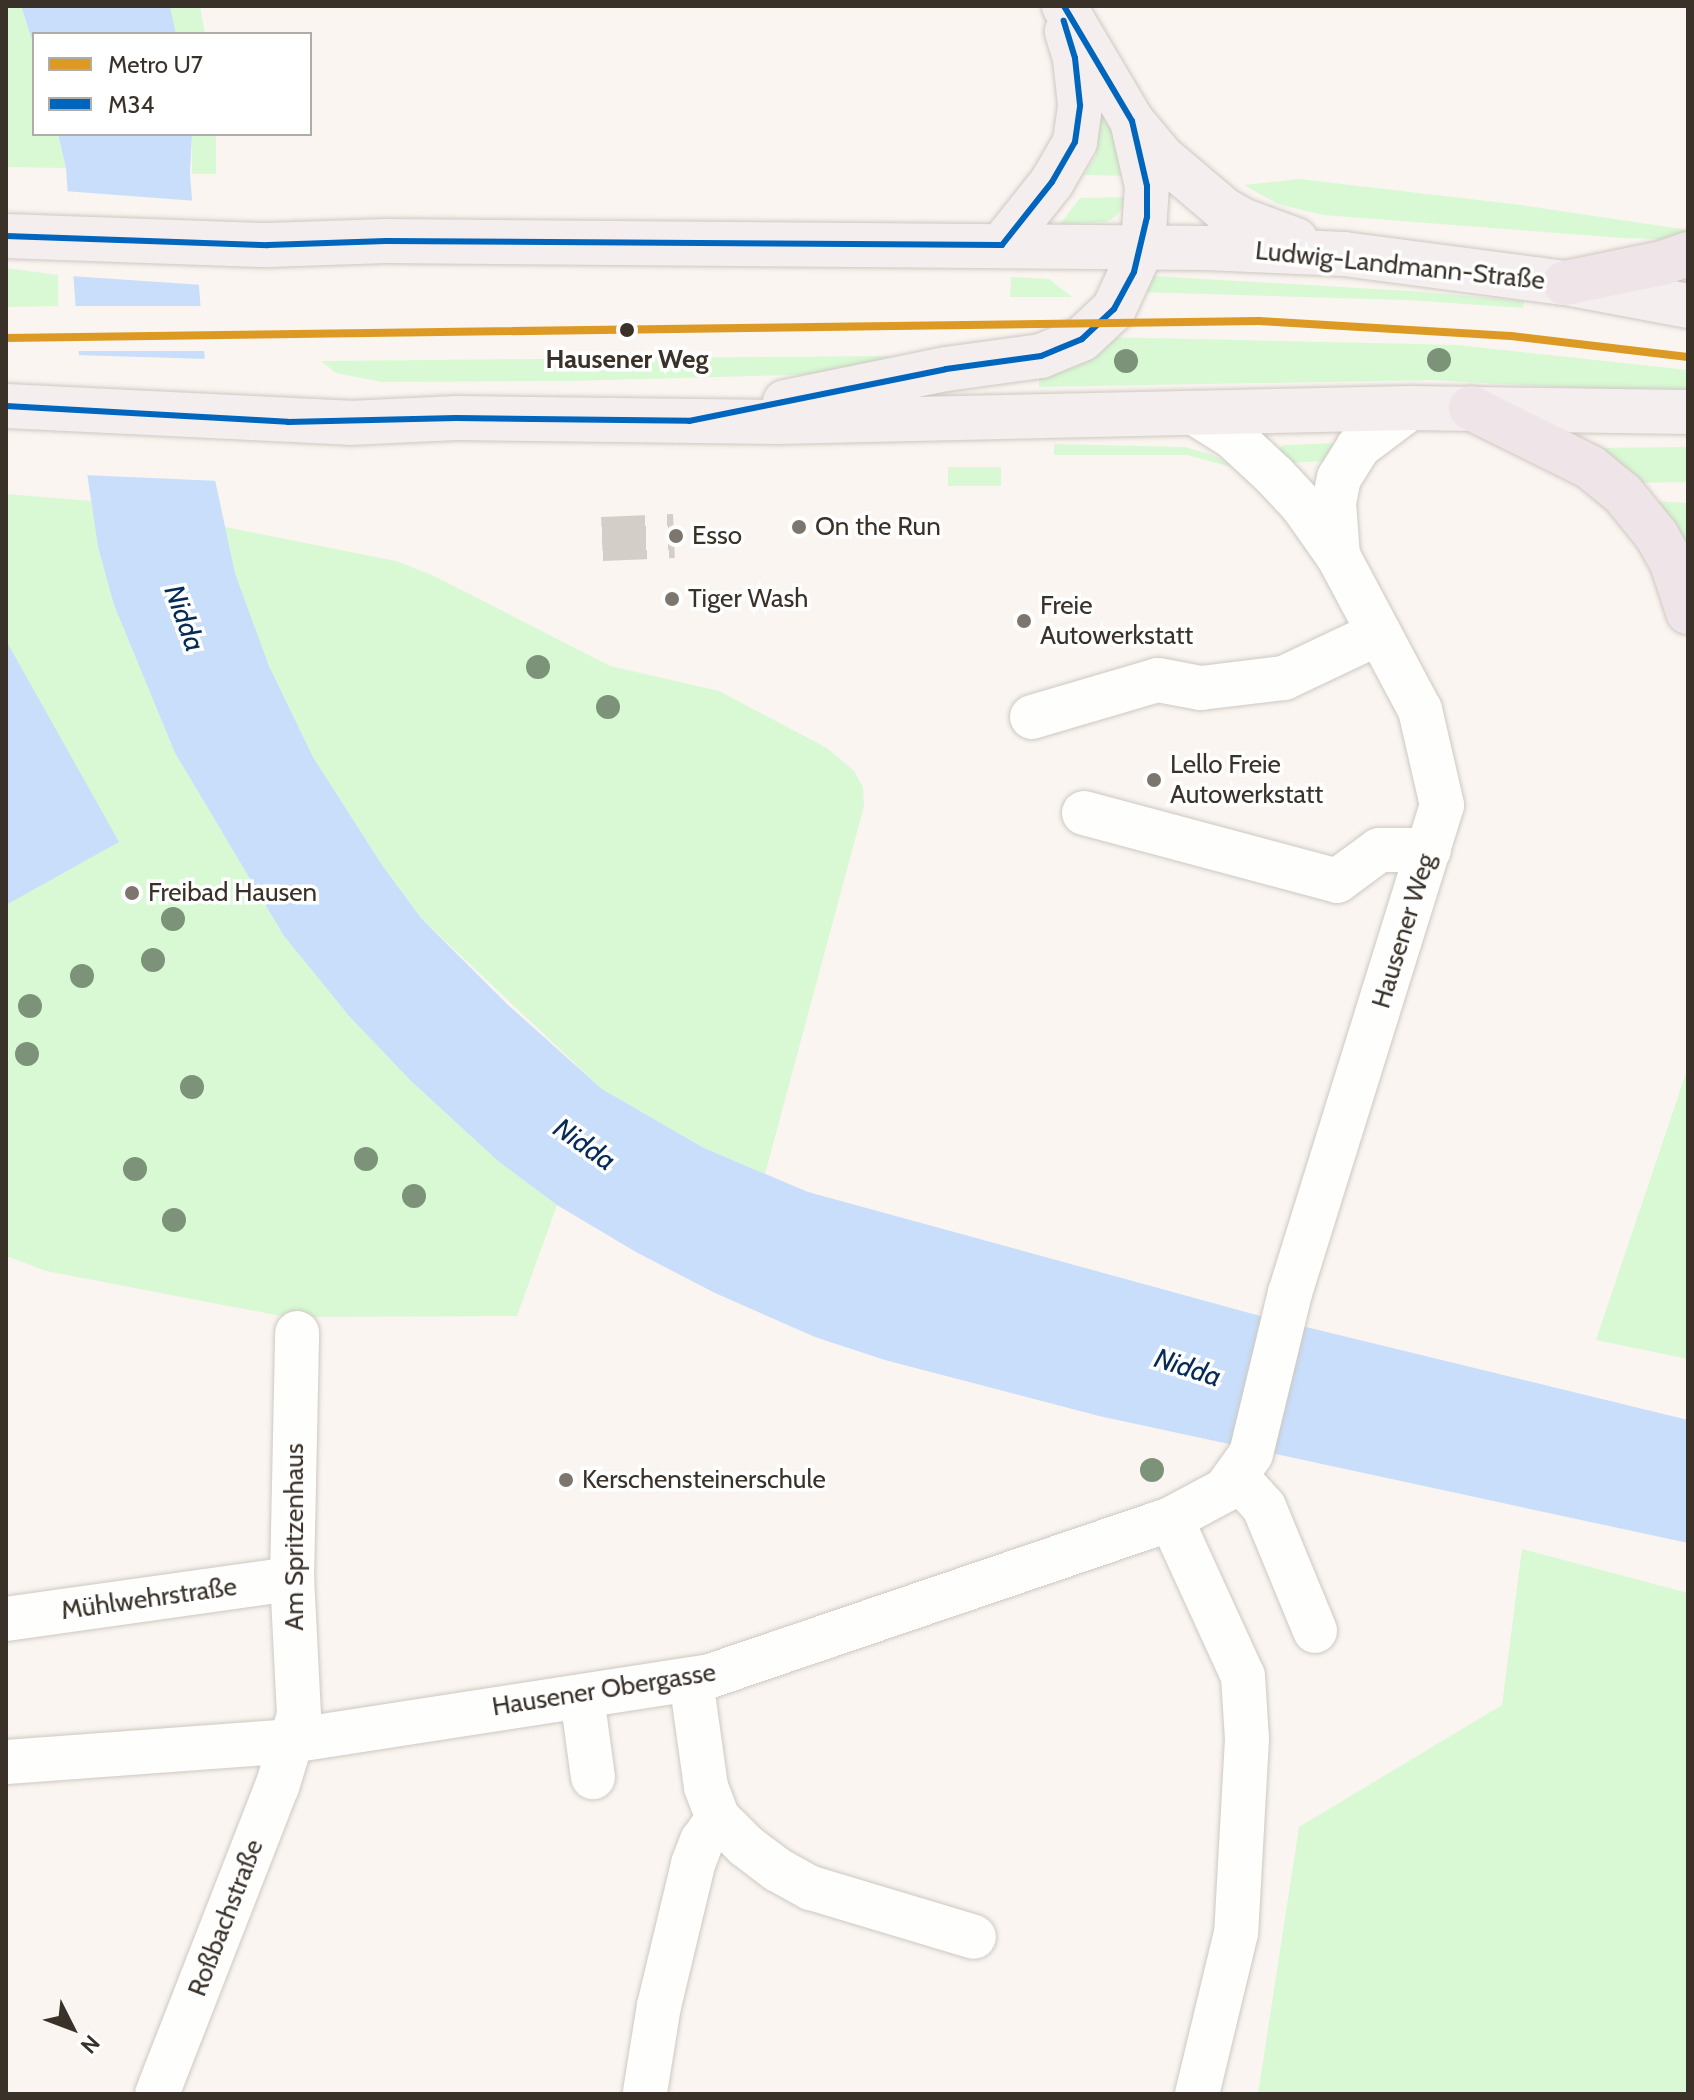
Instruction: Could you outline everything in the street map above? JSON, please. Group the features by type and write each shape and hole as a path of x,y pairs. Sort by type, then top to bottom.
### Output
{"highway":[{"path":"1565,283 1662,263 1688,254"},
{"path":"1471,408 1590,467 1623,494 1657,536 1672,563 1688,612"}],"main road":[{"path":"1062,6 1132,121 1184,178 1223,209 1275,234 1344,254"},
{"path":"1002,245 1052,182 1075,142 1080,105 1075,58 1062,6"},
{"path":"689,421 946,369 1041,356 1082,339 1114,309 1143,246 1147,186 1132,121"},
{"name":"Ludwig-Landmann-Straße","path":"6,236 58,241 268,245 386,241 1143,246 1344,254 1565,283 1688,306"},
{"path":"6,406 288,422 456,418 689,421 1198,415 1410,408 1688,412"}],"street":[{"name":"Hausener Weg","path":"1338,556 1334,503 1339,478 1358,447 1410,408"},
{"name":"Hausener Weg","path":"1198,415 1233,437 1275,476 1302,505 1338,556 1420,710 1442,805 1284,1316 1244,1465"},
{"path":"1032,717 1158,680 1201,688 1284,678 1379,633"},
{"path":"1084,813 1337,881 1379,850 1429,850"},
{"name":"Am Spritzenhaus","path":"291,1741 299,1715 292,1579 297,1333"},
{"path":"1244,1465 1315,1631"},
{"name":"Hausener Obergasse","path":"6,1762 291,1741 691,1680 1171,1519 1225,1490 1244,1465"},
{"path":"1171,1519 1243,1676 1247,1739 1236,1933 1197,2094"},
{"name":"Mühlwehrstraße","path":"6,1619 292,1579"},
{"path":"691,1680 706,1787 718,1818 746,1846 778,1870 811,1888 974,1937"},
{"path":"582,1697 593,1777"},
{"name":"Roßbachstraße","path":"157,2094 277,1787 291,1741"},
{"path":"645,2092 659,2006 693,1864 702,1841 718,1818"}],"green space":[{"path":"6,6 21,6 32,40 32,136 58,136 66,168 6,167"},
{"path":"170,6 200,6 205,32 176,32"},
{"path":"1103,102 1131,176 1084,175 1096,156 1099,110"},
{"path":"192,136 216,136 216,174 192,174"},
{"path":"1299,179 1521,205 1688,230 1688,235 1662,239 1623,238 1323,215 1278,204 1244,185"},
{"path":"1131,197 1116,216 1106,222 1060,224 1080,198"},
{"path":"6,268 58,275 58,306 6,307"},
{"path":"1152,276 1524,301 1523,308 1407,300 1141,292"},
{"path":"1011,277 1049,279 1072,297 1010,297"},
{"path":"1102,337 1458,345 1688,370 1688,394 1432,380 1039,387 1039,374"},
{"path":"890,356 872,367 829,374 567,381 382,382 336,373 321,361"},
{"path":"1340,443 1329,461 1286,463 1275,451 1284,445"},
{"path":"1054,444 1185,447 1213,455 1235,468 1187,455 1054,455"},
{"path":"1688,447 1688,482 1632,483 1598,448"},
{"path":"948,467 1001,467 1001,486 948,486"},
{"name":"Freibad Hausen","path":"6,494 91,501 98,547 114,605 175,753 284,936 349,1016 411,1081 498,1161 557,1205 517,1316 286,1317 46,1271 6,1256"},
{"path":"1652,501 1688,503 1688,563"},
{"path":"225,527 396,561 434,576 610,666 719,691 827,748 854,771 863,787 864,806 765,1174 704,1148 602,1089 421,918 382,865 313,757 269,666 235,573"},
{"path":"1688,1067 1688,1359 1596,1340"},
{"path":"1522,1549 1688,1593 1688,2094 1258,2094 1299,1827 1502,1705"}],"water":[{"path":"21,6 170,6 176,32 32,32 32,40"},
{"name":"Nidda","path":"58,136 192,136 190,174 214,475 235,573 269,666 313,757 382,865 421,918 507,1004 602,1089 704,1148 808,1192 1253,1314 1688,1420 1688,1543 1099,1416 885,1360 815,1337 715,1293 636,1252 557,1205 498,1161 411,1081 349,1016 284,936 175,753 114,605 98,547 87,473 66,168"},
{"path":"6,645 119,842 6,905"}],"pier":[{"path":"64,191 197,201 203,285 70,276"},
{"path":"72,306 205,306 205,351 72,351"},
{"path":"75,355 209,359 219,481 83,475"}],"tunnel":[{"path":"602,539 674,536"}],"metro line":[{"name":"U7","path":"6,338 1259,321 1511,336 1688,357"}],"transit line":[{"name":"M34","path":"6,406 288,422 456,418 689,421 946,369 1041,356 1082,339 1114,309 1134,272 1147,217 1147,186 1132,121 1064,6"},
{"name":"M34","path":"6,236 268,245 386,241 1002,245 1052,182 1075,142 1080,105 1075,58 1064,21"}],"place":[{"name":"Hausener Weg","path":"627,330"},
{"name":"On the Run","path":"799,527"},
{"name":"Esso","path":"676,536"},
{"name":"Tiger Wash","path":"672,599"},
{"name":"Freie Autowerkstatt","path":"1024,621"},
{"name":"Lello Freie Autowerkstatt","path":"1154,780"},
{"name":"Freibad Hausen","path":"132,893"},
{"name":"Kerschensteinerschule","path":"566,1480"}]}
